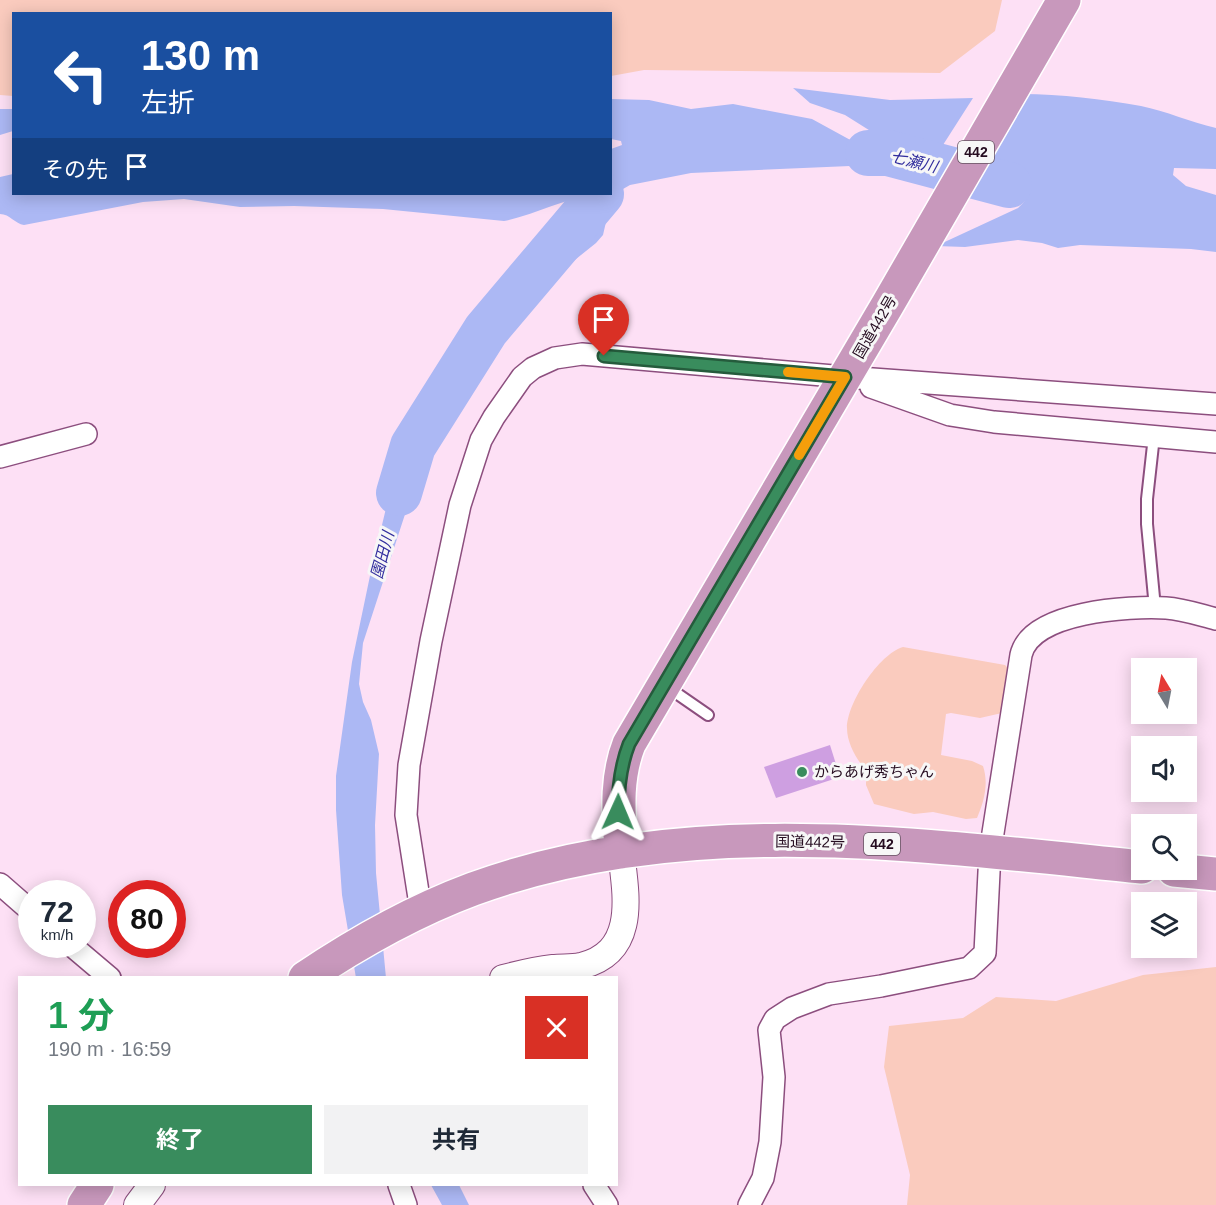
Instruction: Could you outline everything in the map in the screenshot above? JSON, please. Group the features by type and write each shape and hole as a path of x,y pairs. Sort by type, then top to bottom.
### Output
{"highway":[{"name":"国道442号","path":"621,852 618,786 623,758 635,732 888,304 1064,0"},
{"name":"国道442号","path":"308,976 415,915 474,889 567,862 671,845 762,841 861,843 990,852 1131,866"},
{"path":"1197,872 1216,874"},
{"path":"84,1205 97,1186"}],"street":[{"path":"415,915 407,793 409,765 430,641 460,505 481,440 522,377 533,368 555,358 582,354 845,377 1216,405"},
{"path":"845,377 950,415 994,422 1216,442"},
{"path":"0,457 86,434"},
{"path":"749,1205 763,1178 770,1142 774,1083 769,1034 771,1024 780,1014 829,994 969,968 985,953 990,852 1023,646 1048,627 1096,611 1124,608 1169,608 1216,619"},
{"path":"514,976 579,966 592,962 613,947 622,930 627,907 621,852"},
{"path":"0,885 18,900"},
{"path":"86,958 108,976"},
{"path":"137,1205 151,1186"},
{"path":"399,1186 406,1205"},
{"path":"595,1186 607,1205"}],"lane":[{"path":"1154,436 1147,500 1147,524 1155,608"},
{"path":"663,684 708,715"}],"shaded area":[{"path":"0,0 1002,0 995,31 940,73 644,70 612,76 612,12 12,12 12,96 0,95"},
{"path":"903,647 1005,665 1015,675 1002,713 980,718 946,714 941,755 972,761 983,766 986,779 985,793 977,818 966,819 933,812 914,814 874,804 866,785 866,770 850,745 848,718 858,693 875,669 894,651"},
{"path":"1216,967 1216,1205 907,1205 910,1175 884,1067 889,1026 963,1018 996,997 1056,1001 1143,975"}],"water":[{"path":"793,88 890,100 973,98 927,170 850,166 691,173 630,185 616,193 611,200 603,235 596,243 556,275 531,287 498,321 482,349 470,382 410,499 363,643 359,684 379,754 375,825 376,873 386,976 356,976 342,895 336,776 352,662 393,479 403,450 412,439 435,426 442,419 460,363 482,317 496,298 512,286 547,267 565,248 583,235 594,207 593,195 612,195 612,149 622,145 621,141 612,139 612,99 649,100 691,109 733,104 812,119 854,142 880,137 845,115 810,103"},
{"path":"1022,94 1082,97 1141,106 1216,128 1216,169 1174,168 1173,175 1186,186 1216,195 1216,252 1080,245 1058,248 1018,240 965,247 936,246 1018,208 1025,201 1013,192 971,183"},
{"path":"0,109 12,109 12,131 0,135"},
{"path":"12,174 12,195 593,195 504,221 383,209 240,207 184,199 143,202 24,225 0,214 0,177"},
{"path":"432,1186 460,1186 469,1205 442,1205"}],"building":[{"name":"からあげ秀ちゃん","path":"830,745 840,777 776,798 764,767"}],"waterway":[{"name":"七瀬川","path":"868,153 888,153 1009,185"},
{"name":"園田川","path":"399,493 413,446 486,330 600,195"}],"slow traffic":[{"path":"788,372 845,377 799,455"}],"place":[{"name":"からあげ秀ちゃん","path":"802,772"}],"route":[{"path":"604,356 845,377 629,744 623,758 618,786 618,812"}]}
